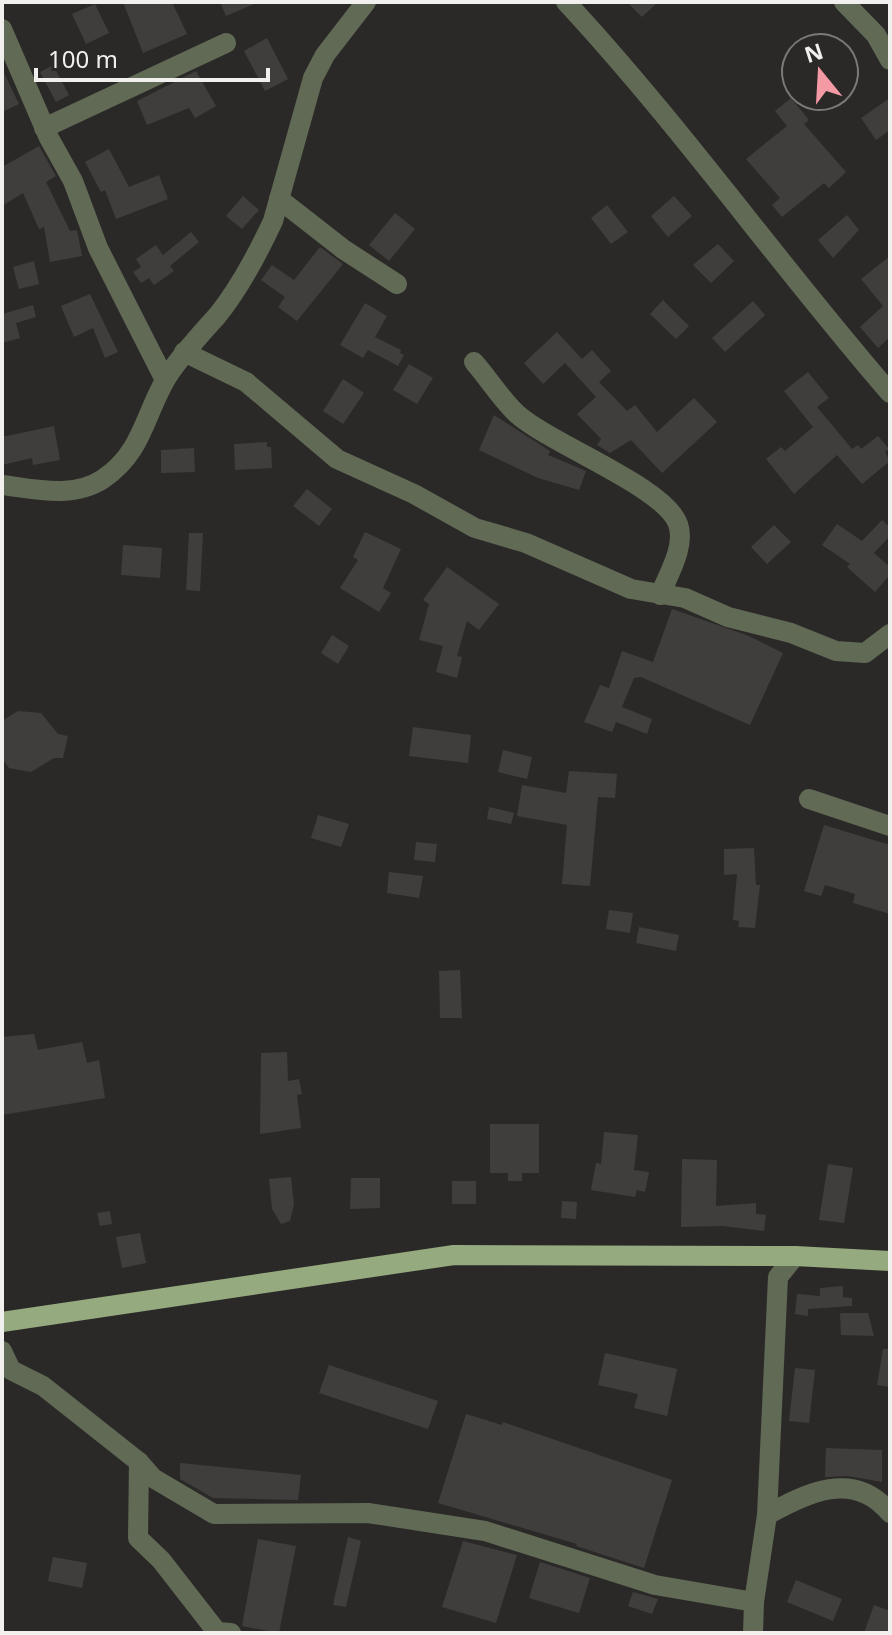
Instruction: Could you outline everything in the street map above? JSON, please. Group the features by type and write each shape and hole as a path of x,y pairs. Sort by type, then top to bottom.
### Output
{"main road":[{"path":"2,1322 454,1255 795,1256 890,1261"}],"street":[{"path":"2,485 45,492 81,489 102,480 132,454 165,380 233,292 263,241 279,199 313,78 325,55 366,2"},
{"path":"566,2 623,61 810,301 890,393"},
{"path":"844,2 883,29 890,60"},
{"path":"2,29 44,128 73,181 98,248 165,380"},
{"path":"44,128 226,43"},
{"path":"279,199 343,249 397,284"},
{"path":"184,352 246,382 337,459 414,494 475,528 526,543 631,589 685,598 728,617 791,633 836,651 865,653 890,634"},
{"path":"474,362 517,414 572,450 657,496 678,524 679,546 660,595"},
{"path":"809,799 890,826"},
{"path":"753,1633 754,1602 767,1515 767,1443 778,1277 795,1256"},
{"path":"2,1351 11,1370 43,1386 139,1462 153,1478 214,1514 368,1513 485,1531 655,1585 754,1602"},
{"path":"139,1462 138,1538 161,1560 217,1632 231,1633"},
{"path":"767,1515 809,1491 846,1488 864,1492 890,1513"}],"building":[{"path":"123,2 172,2 187,34 143,53"},
{"path":"220,2 259,2 226,16"},
{"path":"627,2 658,2 642,17"},
{"path":"95,4 109,33 86,44 72,14"},
{"path":"267,38 288,79 265,91 244,51"},
{"path":"53,65 69,95 56,102 40,72"},
{"path":"2,69 19,104 2,112"},
{"path":"196,71 216,106 195,118 189,108 147,125 137,101"},
{"path":"890,98 890,130 876,140 861,118"},
{"path":"780,107 780,112 802,112 809,120 804,124 846,172 829,188 824,183 782,217 772,205 780,198 746,159 787,126 775,111"},
{"path":"39,146 56,176 46,182 70,231 77,230 82,256 50,262 44,227 39,229 23,193 2,206 2,167"},
{"path":"109,149 129,187 159,175 168,199 116,219 105,190 101,192 85,162"},
{"path":"243,196 259,210 242,229 226,216"},
{"path":"674,196 692,216 668,237 651,216"},
{"path":"607,205 628,232 611,244 591,218"},
{"path":"395,213 415,229 389,261 369,245"},
{"path":"847,215 859,230 833,258 818,240"},
{"path":"191,232 199,242 170,266 174,271 154,285 149,278 141,283 133,272 141,267 136,259 156,245 163,255"},
{"path":"718,244 734,261 711,283 693,265"},
{"path":"320,247 343,264 297,321 278,307 285,297 261,280 272,265 294,280"},
{"path":"890,256 890,337 878,348 860,327 883,306 861,279"},
{"path":"34,261 39,284 19,289 13,267"},
{"path":"90,294 118,352 105,358 93,328 74,337 61,306"},
{"path":"663,300 689,326 676,339 650,314"},
{"path":"753,301 765,315 725,352 712,338"},
{"path":"365,303 387,316 375,337 401,350 400,353 404,355 398,366 368,350 363,358 340,345"},
{"path":"33,305 36,317 16,323 20,338 2,343 2,314"},
{"path":"557,332 582,359 592,350 611,371 599,382 627,411 635,405 657,432 694,398 717,422 662,473 631,440 610,453 597,445 601,439 577,414 596,397 565,363 543,384 524,363"},
{"path":"409,364 433,378 417,404 393,390"},
{"path":"808,372 829,398 817,407 852,449 858,445 861,449 878,436 889,449 885,452 890,461 862,484 837,455 794,494 766,459 781,447 785,451 813,427 784,391"},
{"path":"343,379 364,393 343,424 323,411"},
{"path":"494,415 550,451 548,455 586,471 579,490 538,478 479,450"},
{"path":"54,426 60,460 33,465 32,458 2,465 2,437"},
{"path":"267,442 267,447 271,447 272,468 235,470 234,444"},
{"path":"194,448 195,472 161,473 161,450"},
{"path":"307,489 332,509 319,526 293,506"},
{"path":"882,520 890,527 890,536 874,553 890,567 890,575 875,592 847,567 850,564 822,545 837,524 862,541"},
{"path":"774,525 791,542 767,564 751,547"},
{"path":"365,532 401,549 383,588 391,593 379,612 340,588 358,560 353,557"},
{"path":"189,533 203,533 200,591 186,590"},
{"path":"123,545 162,548 160,578 121,575"},
{"path":"447,567 499,604 479,630 467,621 457,656 462,657 457,678 436,672 443,646 419,640 429,604 423,600"},
{"path":"672,609 749,636 783,653 750,725 641,677 634,678 622,707 652,719 647,734 616,722 612,732 584,722 600,685 609,688 622,651 653,662"},
{"path":"332,635 349,646 338,664 321,653"},
{"path":"18,711 41,713 58,734 68,736 63,758 54,758 31,772 9,768 2,758 2,721"},
{"path":"413,727 471,735 468,763 409,756"},
{"path":"503,750 532,757 527,779 498,772"},
{"path":"569,771 617,774 615,798 598,797 590,886 562,884 567,825 517,816 522,785 566,793"},
{"path":"489,807 514,813 511,824 487,819"},
{"path":"318,815 349,824 341,847 311,838"},
{"path":"824,825 890,845 890,914 853,903 855,894 825,885 821,896 804,891"},
{"path":"416,842 437,844 435,862 414,860"},
{"path":"754,848 756,885 760,885 755,928 738,927 739,921 733,920 737,874 724,875 724,849"},
{"path":"389,872 423,876 419,898 387,893"},
{"path":"609,910 633,913 630,933 606,929"},
{"path":"639,927 679,935 676,951 636,943"},
{"path":"460,970 462,1018 440,1018 439,971"},
{"path":"34,1034 38,1050 82,1042 87,1063 99,1060 105,1098 2,1115 2,1037"},
{"path":"287,1052 288,1081 299,1079 302,1094 297,1095 301,1128 260,1134 261,1053"},
{"path":"490,1124 539,1124 539,1173 522,1173 522,1181 508,1181 508,1173 490,1173"},
{"path":"604,1132 638,1135 634,1170 649,1172 645,1192 637,1190 635,1197 591,1190 596,1163 601,1164"},
{"path":"682,1159 717,1160 716,1206 756,1203 756,1214 766,1215 764,1231 723,1226 681,1227"},
{"path":"828,1164 853,1168 844,1223 819,1220"},
{"path":"291,1177 294,1204 290,1221 281,1224 272,1209 269,1179"},
{"path":"351,1178 380,1178 380,1208 350,1209"},
{"path":"452,1181 476,1181 476,1204 452,1204"},
{"path":"562,1201 577,1202 576,1219 561,1218"},
{"path":"110,1211 112,1224 100,1226 97,1213"},
{"path":"140,1233 146,1263 122,1268 116,1237"},
{"path":"843,1286 843,1297 852,1298 852,1306 808,1309 808,1316 795,1314 797,1294 820,1296 820,1288"},
{"path":"840,1313 868,1313 874,1336 841,1335"},
{"path":"883,1349 890,1349 890,1387 877,1385"},
{"path":"605,1353 677,1369 667,1416 634,1408 638,1394 598,1385"},
{"path":"329,1365 438,1401 428,1429 319,1393"},
{"path":"795,1368 815,1370 809,1423 789,1421"},
{"path":"466,1414 502,1425 503,1422 672,1480 644,1568 577,1544 438,1503"},
{"path":"826,1448 882,1450 882,1482 848,1476 825,1477"},
{"path":"180,1463 301,1475 298,1500 213,1498 180,1479"},
{"path":"348,1537 361,1541 346,1607 333,1605"},
{"path":"258,1539 296,1546 279,1633 242,1626"},
{"path":"463,1541 517,1555 496,1623 442,1607"},
{"path":"53,1557 87,1563 82,1588 48,1581"},
{"path":"540,1562 590,1578 579,1613 529,1598"},
{"path":"796,1580 842,1599 833,1621 787,1602"},
{"path":"633,1592 658,1599 652,1614 628,1606"},
{"path":"874,1605 890,1611 890,1633 864,1633"}]}
